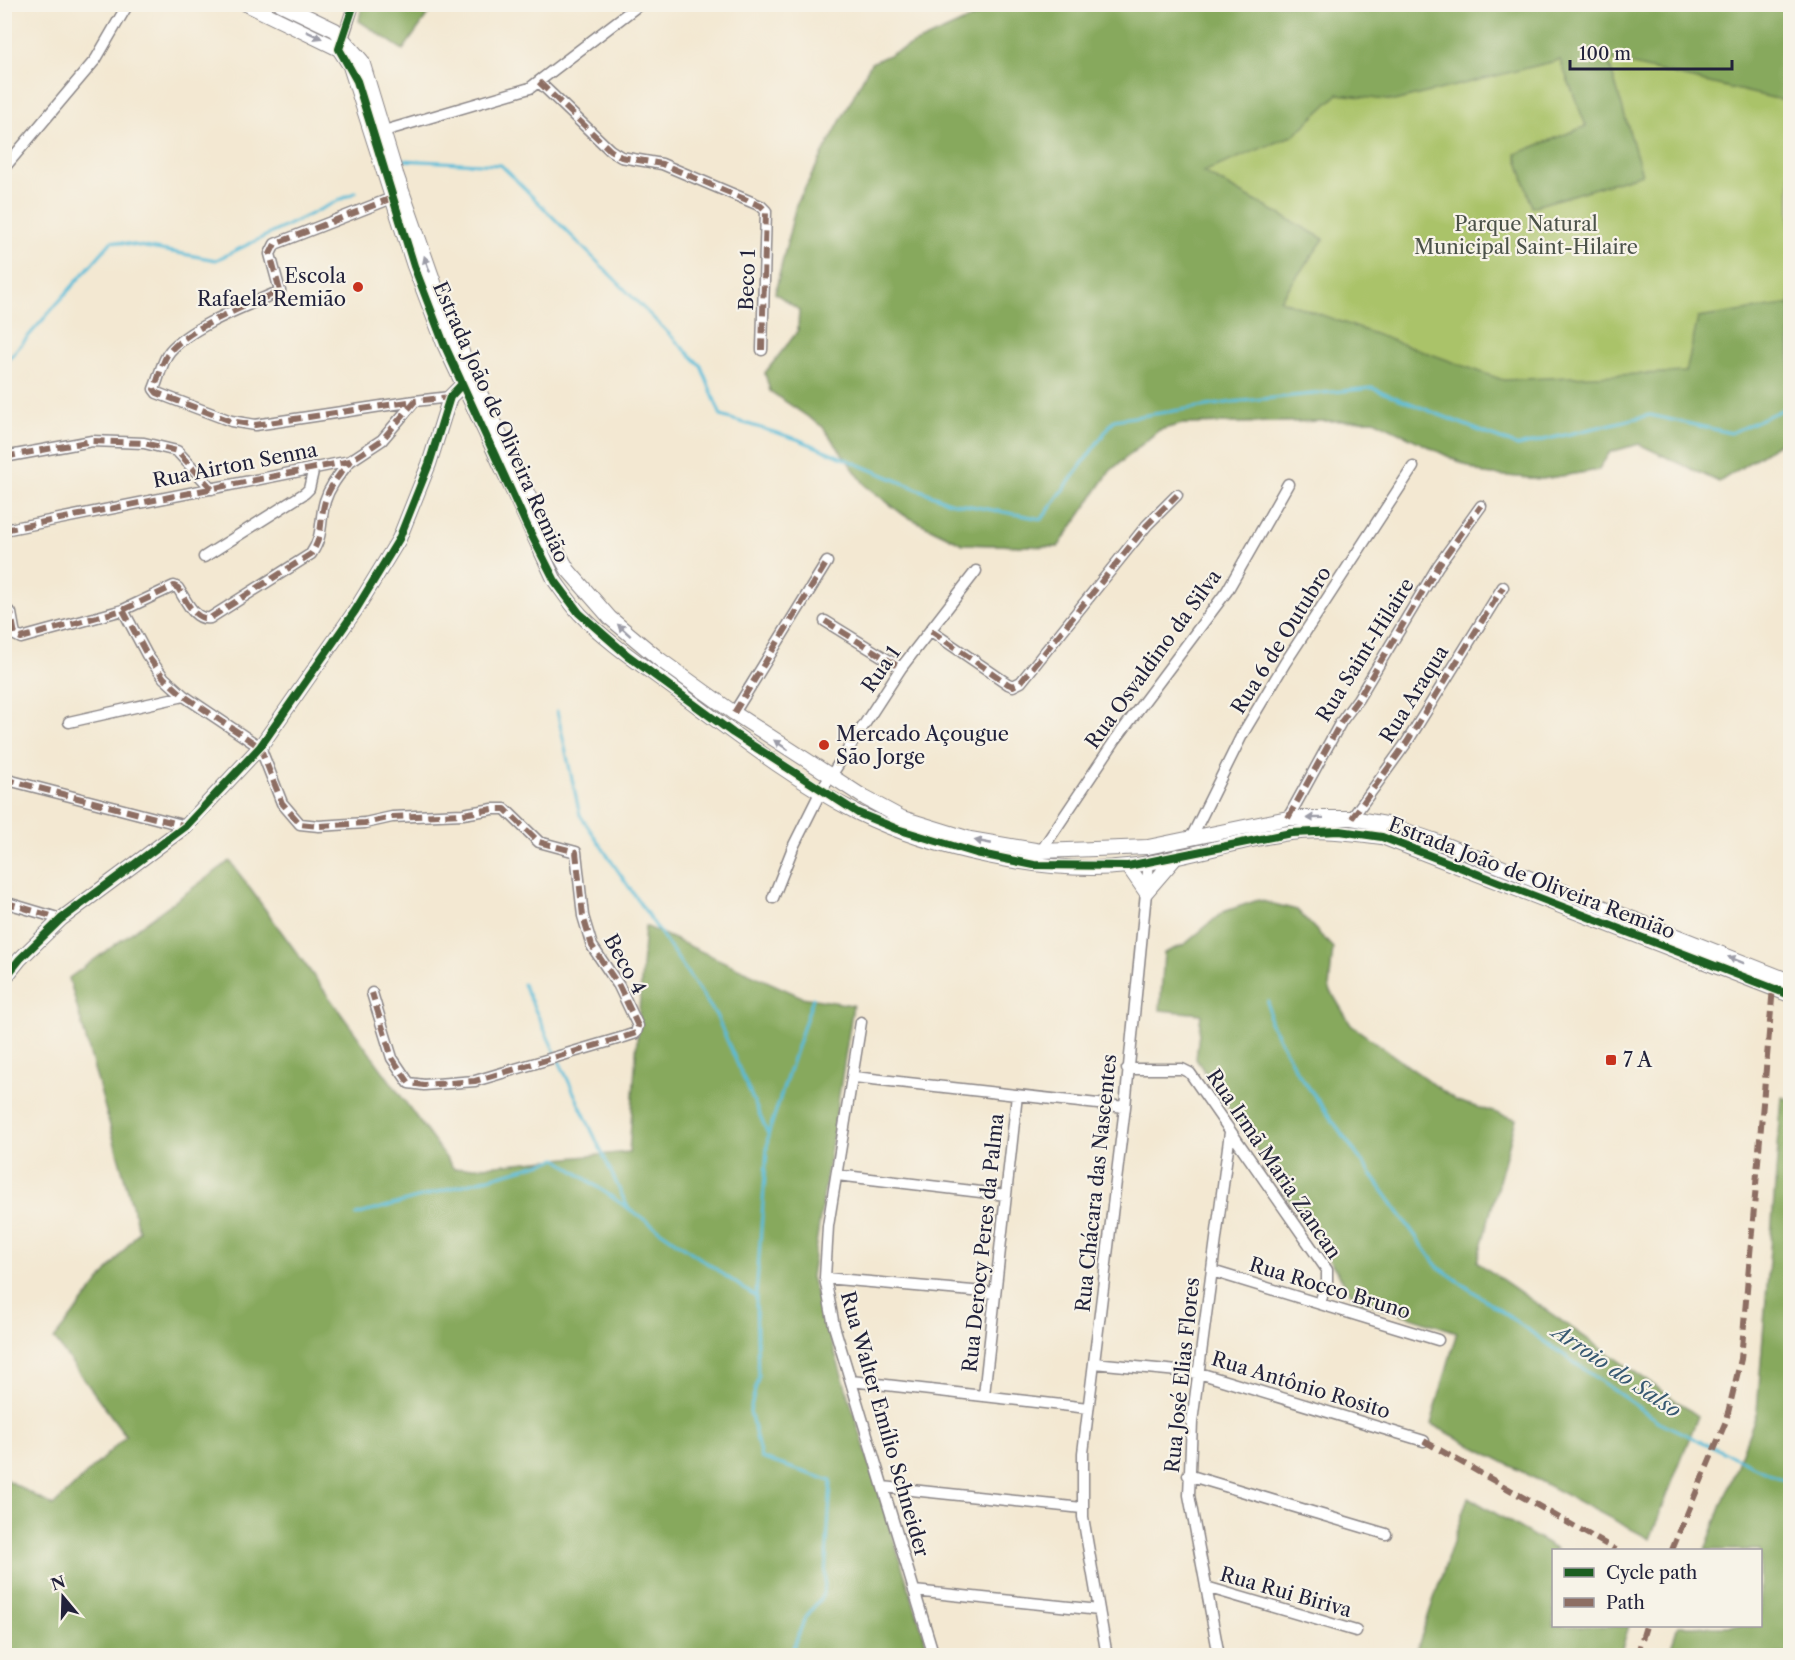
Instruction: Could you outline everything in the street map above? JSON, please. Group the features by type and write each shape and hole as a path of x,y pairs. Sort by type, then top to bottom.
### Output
{"main road":[{"name":"Estrada João de Oliveira Remião","path":"246,4 342,43 438,294 467,380 568,570 610,618 637,642 734,713 830,777 902,818 970,839 1041,851 1148,847 1288,818 1352,818 1386,824 1434,840 1791,981"},
{"name":"Estrada João de Oliveira Remião","path":"281,4 326,25 362,61 384,131 392,198 414,266 555,581 579,613 627,655 733,733 821,791 858,813 897,830 1034,865 1128,866 1291,833 1340,831 1383,837 1791,995"},
{"path":"4,979 20,959 61,919 186,826 260,747 355,611 399,539 429,464 450,397 467,380"},
{"path":"1041,851 1149,862 1254,825"},
{"path":"1428,854 1434,840"},
{"path":"1128,866 1146,892 1177,856"}],"street":[{"path":"4,168 96,59 128,4"},
{"path":"342,43 354,4"},
{"path":"384,131 469,107 539,82 612,23 640,4"},
{"name":"Beco 1","path":"539,82 610,150 621,156 662,164 761,206 766,211 762,350"},
{"path":"392,198 276,244 270,254 280,291 229,313 183,340 169,352 154,389 157,393 231,420 255,425 415,400 450,397"},
{"name":"Rua Airton Senna","path":"4,530 350,461 382,440 415,400"},
{"path":"4,457 92,441 144,443 177,451 212,489"},
{"path":"4,608 12,613 15,635 21,638 123,610 174,586 196,616 203,620 210,618 311,554 320,541 324,504 330,488 350,461"},
{"path":"204,558 305,493 314,467"},
{"name":"Rua 6 de Outubro","path":"1191,838 1242,735 1413,467"},
{"name":"Rua Osvaldino da Silva","path":"1041,851 1116,739 1227,591 1288,484"},
{"path":"931,631 1008,684 1013,686 1021,682 1147,525 1177,495"},
{"name":"Rua Saint-Hilaire","path":"1288,818 1341,722 1358,699 1438,566 1482,506"},
{"path":"734,713 827,562"},
{"name":"Rua 1","path":"773,898 794,845 821,791 901,669 976,571"},
{"name":"Rua Araqua","path":"1352,818 1407,742 1503,588"},
{"path":"123,610 147,655 164,678 184,696 260,747"},
{"path":"825,621 901,669"},
{"path":"69,722 184,696"},
{"name":"Beco 4","path":"260,747 282,803 300,824 318,826 365,823 392,817 463,814 505,809 539,842 576,852 583,916 592,946 619,986 638,1026 636,1033 476,1081 424,1085 409,1083 392,1058 372,993"},
{"path":"4,779 186,826"},
{"name":"Rua Chácara das Nascentes","path":"1107,1656 1082,1508 1083,1453 1125,1107 1149,862"},
{"path":"4,902 61,919"},
{"name":"Rua Walter Emílio Schneider","path":"861,1022 854,1077 828,1226 825,1278 834,1326 934,1656"},
{"name":"Rua Irmã Maria Zancan","path":"1127,1069 1186,1070 1327,1270 1327,1281 1320,1304"},
{"path":"854,1077 1125,1107"},
{"name":"Rua Derocy Peres da Palma","path":"984,1395 1017,1095"},
{"name":"Rua José Elias Flores","path":"1219,1656 1189,1495 1188,1475 1198,1373 1230,1132"},
{"path":"837,1175 1006,1195"},
{"name":"Rua Rocco Bruno","path":"1212,1271 1438,1340"},
{"path":"825,1278 995,1293"},
{"name":"Rua Antônio Rosito","path":"1094,1363 1198,1373 1424,1441"},
{"path":"851,1381 1088,1408"},
{"path":"1188,1475 1386,1534"},
{"path":"883,1487 1082,1508"},
{"name":"Rua Rui Biriva","path":"1206,1587 1356,1630"},
{"path":"914,1592 1099,1610"}],"green space":[{"path":"362,4 435,5 403,50 359,21"},
{"name":"Parque Natural Municipal Saint-Hilaire","path":"996,4 1790,5 1790,102 1608,59 1642,174 1532,207 1516,154 1586,126 1560,60 1394,101 1338,94 1294,135 1203,172 1324,239 1280,300 1503,380 1686,372 1698,318 1790,304 1790,436 1719,482 1639,444 1610,452 1598,470 1542,479 1484,474 1374,420 1182,424 1159,430 1110,471 1058,547 963,544 904,515 866,486 823,427 770,391 765,373 798,331 799,310 775,293 796,205 871,63 990,10"},
{"name":"Parque Natural Municipal Saint-Hilaire","path":"996,5 1790,5 1790,436 1719,482 1639,444 1610,452 1598,470 1542,479 1484,474 1375,420 1182,424 1159,430 1110,471 1058,547 963,544 904,515 866,486 823,427 770,391 765,373 798,331 799,310 775,293 796,205 871,63 990,10"},
{"path":"230,861 454,1169 629,1152 645,926 802,997 853,1005 811,1277 930,1655 5,1655 4,1478 53,1506 126,1436 54,1339 139,1231 69,978"},
{"path":"1258,900 1297,910 1333,948 1329,988 1351,1025 1457,1101 1516,1119 1477,1262 1698,1416 1650,1539 1431,1424 1457,1332 1355,1299 1196,1059 1201,1014 1160,1010 1164,953 1185,944 1223,912"},
{"path":"1782,1097 1790,1100 1790,1655 1668,1655 1678,1627 1762,1627 1762,1549 1705,1549 1757,1412"},
{"path":"1468,1497 1555,1549 1552,1549 1552,1627 1629,1627 1620,1655 1415,1655"}],"waterway":[{"path":"906,7 922,4"},
{"path":"401,160 501,165 701,366 721,416 797,439 949,502 1042,519 1114,420 1233,402 1372,388 1518,446 1650,415 1731,433 1790,406"},
{"path":"4,364 112,241 216,260 356,192"},
{"path":"557,711 580,815 716,1015 768,1134"},
{"path":"523,984 628,1208"},
{"path":"790,1656 805,1618 824,1594 831,1481 761,1458 750,1411 758,1378 756,1297 768,1135 813,998"},
{"name":"Arroio do Salso","path":"1268,1001 1270,1022 1296,1070 1437,1266 1659,1422 1790,1483"},
{"path":"356,1215 557,1159 756,1297"},
{"path":"4,1652 8,1656"}],"marked path":[{"path":"539,82 610,150 621,157 662,164 761,206 766,211 762,350"},
{"path":"392,198 275,244 270,254 280,291 222,316 180,342 167,355 154,389 157,393 231,421 255,425 415,401"},
{"path":"4,530 350,461 382,440 415,401 450,397"},
{"path":"4,457 92,441 144,443 177,451 212,489"},
{"path":"4,608 11,613 15,635 21,638 123,610 174,586 178,588 195,613 204,618 210,618 311,554 320,534 327,495 350,461"},
{"path":"931,631 1008,684 1013,686 1021,682 1147,525 1177,495"},
{"path":"1288,818 1341,722 1358,699 1438,566 1481,506"},
{"path":"734,713 827,562"},
{"path":"1352,818 1407,742 1503,587"},
{"path":"123,610 147,655 164,678 184,696 260,747 282,803 300,824 319,826 365,823 392,817 463,814 505,809 539,842 576,852 583,916 592,946 619,986 638,1026 636,1033 475,1081 424,1085 409,1083 392,1058 372,993"},
{"path":"825,621 901,668"},
{"path":"4,779 186,826"},
{"path":"4,902 61,919"},
{"path":"1672,1549 1726,1421 1741,1359 1773,987"},
{"path":"1424,1441 1614,1549"},
{"path":"1637,1656 1646,1627"}],"cycle path":[{"path":"354,4 339,49 357,81 414,266 444,344 528,528 555,581 579,613 627,655 733,733 858,813 897,829 976,853 1034,865 1128,866 1291,833 1340,831 1382,837 1790,995"},
{"path":"4,979 20,959 61,919 186,826 260,747 355,611 399,539 429,464 450,397 462,384"}],"place":[{"name":"Escola Rafaela Remião","path":"358,287"},
{"name":"Mercado Açougue São Jorge","path":"824,745"},
{"name":"7 A","path":"1611,1060"}]}
